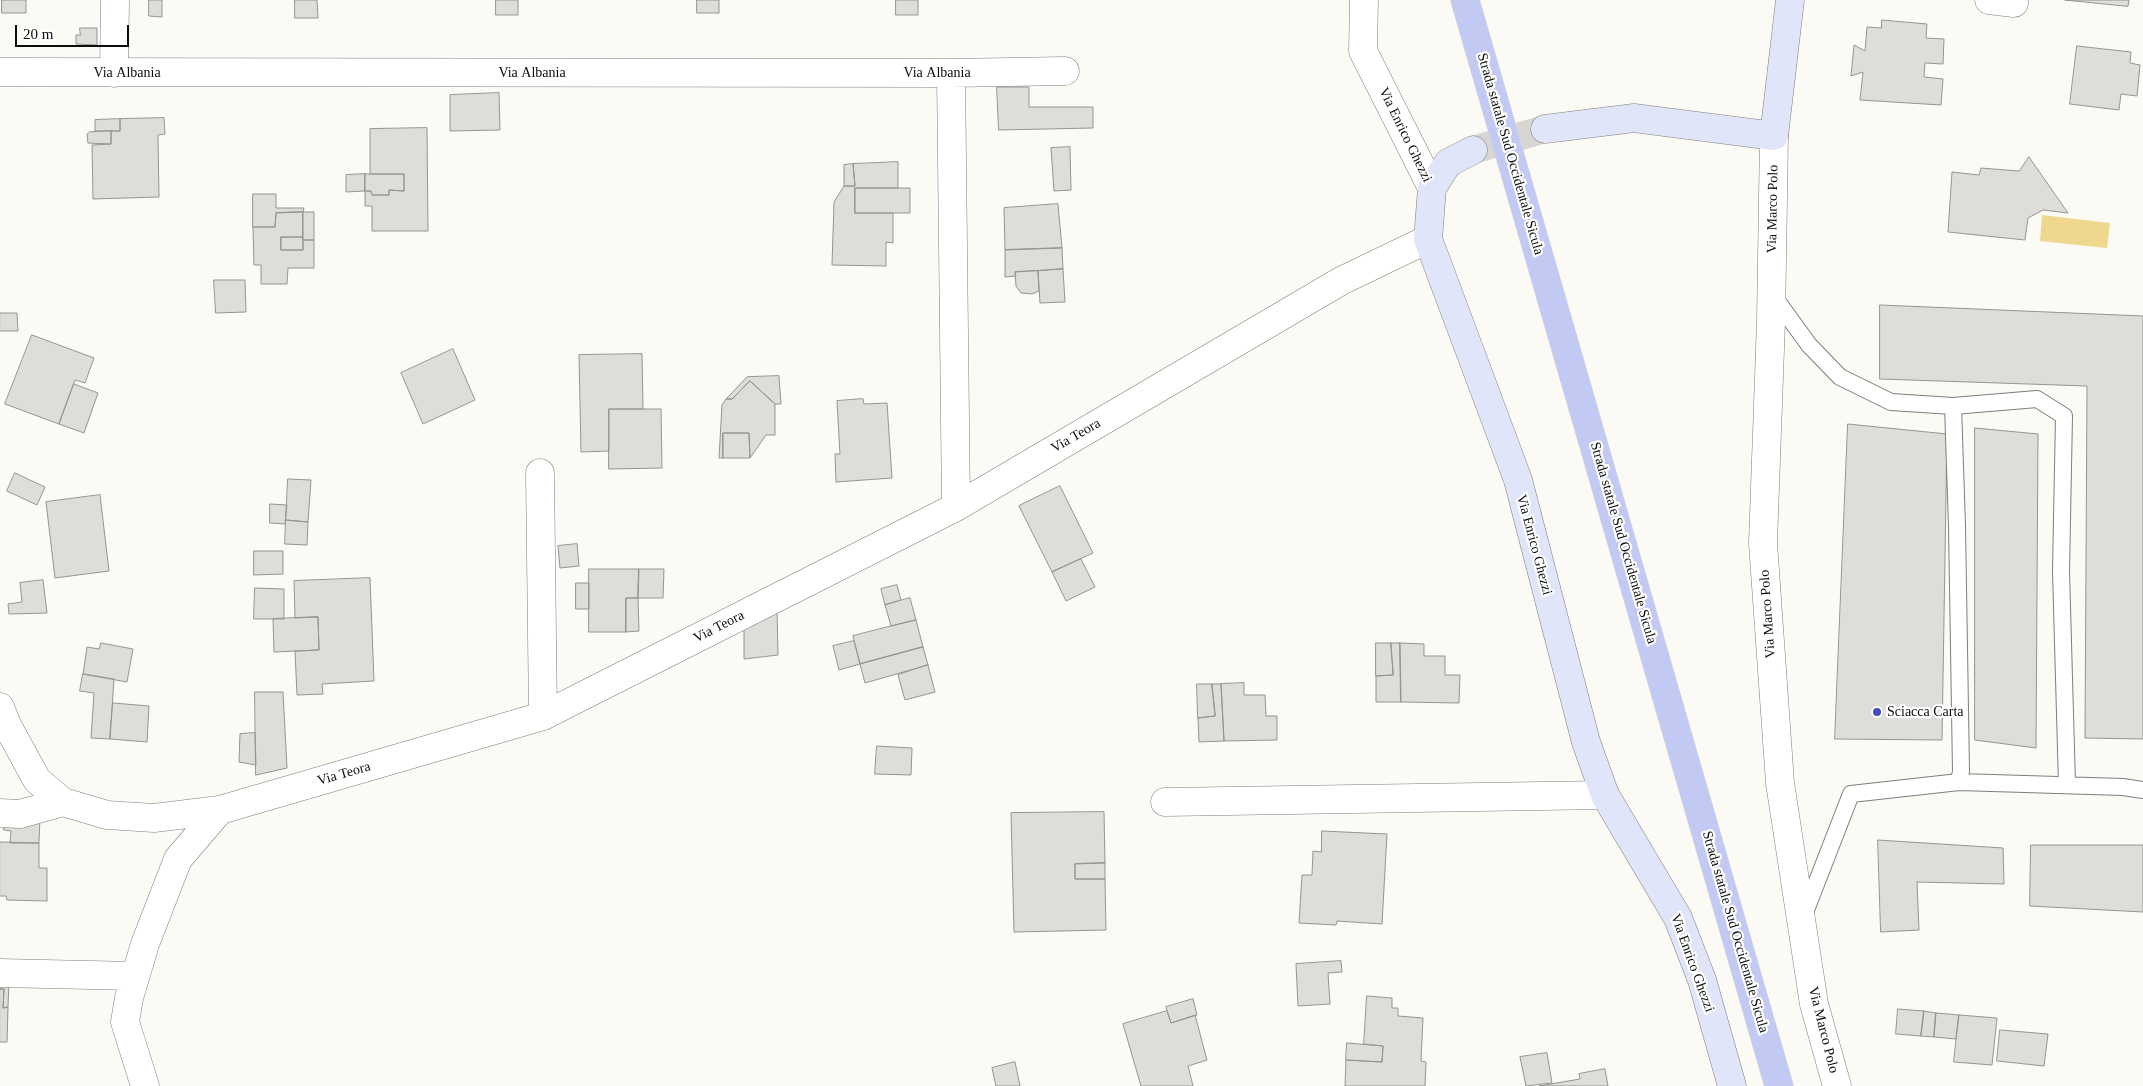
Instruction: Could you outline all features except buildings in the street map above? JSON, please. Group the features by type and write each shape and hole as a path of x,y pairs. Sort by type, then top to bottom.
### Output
{"main road":[{"name":"Strada statale Sud Occidentale Sicula","path":"1465,0 1779,1086"}],"street":[{"path":"114,73 115,0"},
{"name":"Via Enrico Ghezzi","path":"1364,0 1363,51 1432,188 1428,239 1518,480 1586,742 1605,795 1678,918 1702,980 1732,1086"},
{"name":"Via Marco Polo","path":"1790,0 1774,136 1772,294 1763,543 1780,783 1814,1004 1837,1086"},
{"path":"1989,0 2014,3 2014,0"},
{"name":"Via Albania","path":"0,72 951,73 1065,71"},
{"path":"951,73 956,507"},
{"path":"1544,130 1634,118 1774,136"},
{"path":"1432,188 1448,163 1473,150"},
{"name":"Via Teora","path":"0,707 38,780 63,802 107,815 154,818 220,810 543,716 956,507 1341,282 1428,239"},
{"path":"540,472 543,716"},
{"path":"1165,802 1605,795"},
{"path":"0,813 20,814 63,802"},
{"path":"145,1086 126,1022 129,998 135,976 178,859 220,810"},
{"path":"0,973 135,976"}],"lane":[{"path":"1772,294 1809,345 1840,376 1890,402 1953,406 2037,399 2064,416 2061,571 2067,785"},
{"path":"1953,406 1961,771 1959,782"},
{"path":"1802,922 1852,794 1959,782 2067,785 2143,790"}],"shaded area":[{"path":"2042,215 2110,223 2107,248 2040,241"}],"tunnel":[{"path":"1473,150 1545,129"}],"place":[{"name":"Sciacca Carta","path":"1877,712"}]}
